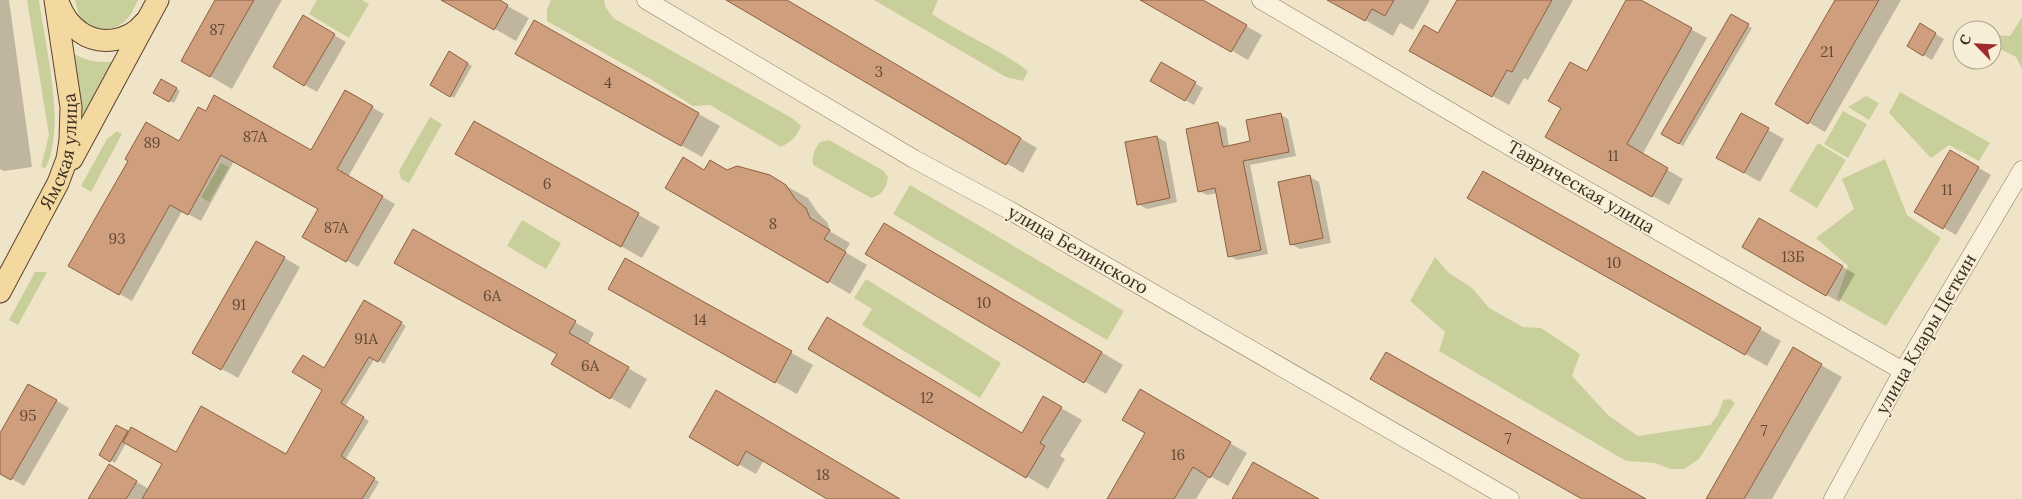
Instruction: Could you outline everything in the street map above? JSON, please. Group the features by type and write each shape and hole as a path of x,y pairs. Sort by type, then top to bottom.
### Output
{"main road":[{"path":"56,0 68,22 80,33 95,39 111,40 127,37 140,28 154,8"},
{"name":"Ямская улица","path":"0,292 58,183 69,150 71,106 56,0"},
{"path":"58,183 154,8"}],"street":[{"name":"улица Белинского","path":"646,0 914,158 1010,210 1510,499"},
{"name":"Таврическая улица","path":"1261,0 1490,135 1903,371"},
{"name":"улица Клары Цеткин","path":"1833,499 1903,371 2022,170"}],"green space":[{"path":"27,0 39,0 52,86 54,132 51,152 45,169 41,166 49,135"},
{"path":"75,0 138,0 129,16 122,23 109,29 101,29 88,24 82,19"},
{"path":"317,0 362,0 369,4 349,38 309,14"},
{"path":"551,0 604,0 605,6 613,18 792,118 801,126 799,130 788,143 781,147 710,105 693,106 652,80 547,21 547,9"},
{"path":"874,0 938,0 932,14 1005,55 1028,71 1023,81 1006,77"},
{"path":"2022,17 2022,69 2016,57 2002,50 2002,36 2010,36"},
{"path":"65,48 77,56 89,60 102,62 116,61 75,143"},
{"path":"1900,92 1990,143 1979,161 1949,145 1931,158 1889,113"},
{"path":"1866,96 1879,103 1869,120 1848,107"},
{"path":"1843,111 1867,124 1848,158 1824,144"},
{"path":"430,117 442,124 409,183 401,179 399,171"},
{"path":"117,131 122,134 91,192 81,186 107,139"},
{"path":"829,140 884,171 888,177 885,188 881,193 871,198 813,165 813,155 818,145 820,142"},
{"path":"1818,143 1846,160 1817,208 1789,191"},
{"path":"1885,159 1907,215 1941,238 1886,326 1837,298 1848,266 1816,238 1854,209 1842,179"},
{"path":"221,163 229,167 209,202 201,197"},
{"path":"910,185 1124,311 1107,340 893,214"},
{"path":"522,220 561,243 546,269 507,246"},
{"path":"1435,257 1449,273 1472,288 1489,308 1523,327 1541,328 1580,354 1572,376 1609,416 1638,436 1710,425 1718,415 1723,400 1730,399 1735,403 1699,459 1684,469 1670,469 1655,463 1626,461 1439,351 1445,332 1410,301"},
{"path":"35,272 47,272 18,325 9,320"},
{"path":"866,279 1001,363 980,398 862,325 872,309 854,298"}],"building":[{"path":"215,0 254,0 210,77 181,61"},
{"path":"441,0 500,0 508,5 494,30"},
{"path":"726,0 787,0 1021,138 1006,165"},
{"path":"1140,0 1203,0 1247,25 1231,52"},
{"path":"1327,0 1394,0 1385,16 1372,9 1365,21"},
{"path":"1457,0 1552,0 1512,72 1507,70 1492,97 1409,51 1424,25 1438,33"},
{"path":"1626,0 1641,0 1692,28 1627,144 1668,168 1652,197 1545,137 1561,108 1548,101 1570,62 1587,71"},
{"path":"1835,0 1879,0 1808,124 1775,104"},
{"path":"1731,14 1749,24 1679,144 1661,134"},
{"path":"303,15 335,34 304,86 273,67"},
{"path":"534,20 699,113 681,146 515,54"},
{"path":"1920,23 1936,33 1923,56 1907,46"},
{"path":"449,51 468,63 450,97 430,85"},
{"path":"1161,62 1196,82 1185,101 1150,81"},
{"path":"161,79 177,88 169,102 153,93"},
{"path":"345,90 373,106 337,169 383,196 346,262 302,237 318,209 221,155 188,215 170,205 119,295 68,266 128,161 125,159 146,122 179,141 198,107 206,111 214,95 311,150"},
{"path":"1281,113 1289,152 1243,161 1261,250 1228,257 1215,188 1198,192 1186,129 1218,122 1223,147 1250,141 1246,120"},
{"path":"1741,113 1769,128 1744,173 1716,158"},
{"path":"474,121 639,213 621,247 455,154"},
{"path":"1157,136 1170,198 1137,205 1125,142"},
{"path":"1950,150 1979,167 1943,229 1914,212"},
{"path":"683,157 704,170 710,160 727,170 737,166 770,175 786,185 796,200 806,208 810,218 830,230 824,239 846,252 828,283 665,188"},
{"path":"1483,171 1761,328 1745,355 1467,198"},
{"path":"1310,175 1323,238 1290,245 1278,182"},
{"path":"1759,218 1843,266 1826,296 1742,247"},
{"path":"884,223 1102,352 1084,383 865,254"},
{"path":"413,229 576,321 569,333 629,367 610,399 551,364 557,354 394,263"},
{"path":"256,241 285,257 221,370 192,353"},
{"path":"625,258 792,351 775,383 608,289"},
{"path":"364,300 402,322 378,362 369,357 341,403 364,417 341,456 375,478 362,499 142,499 162,464 123,442 131,427 176,452 201,406 286,454 322,390 292,372 303,355 324,368"},
{"path":"827,317 1022,433 1043,396 1062,407 1040,443 1045,446 1026,478 808,349"},
{"path":"1793,347 1822,364 1744,499 1706,499"},
{"path":"1386,352 1646,499 1582,499 1370,379"},
{"path":"28,384 57,400 11,480 0,474 0,433"},
{"path":"1140,389 1231,442 1210,478 1193,467 1174,499 1107,499 1145,433 1122,420"},
{"path":"716,390 900,499 827,499 746,451 738,466 689,437"},
{"path":"116,425 128,431 110,462 99,455"},
{"path":"1253,462 1319,499 1232,499"},
{"path":"109,464 137,481 126,499 88,499"}]}
